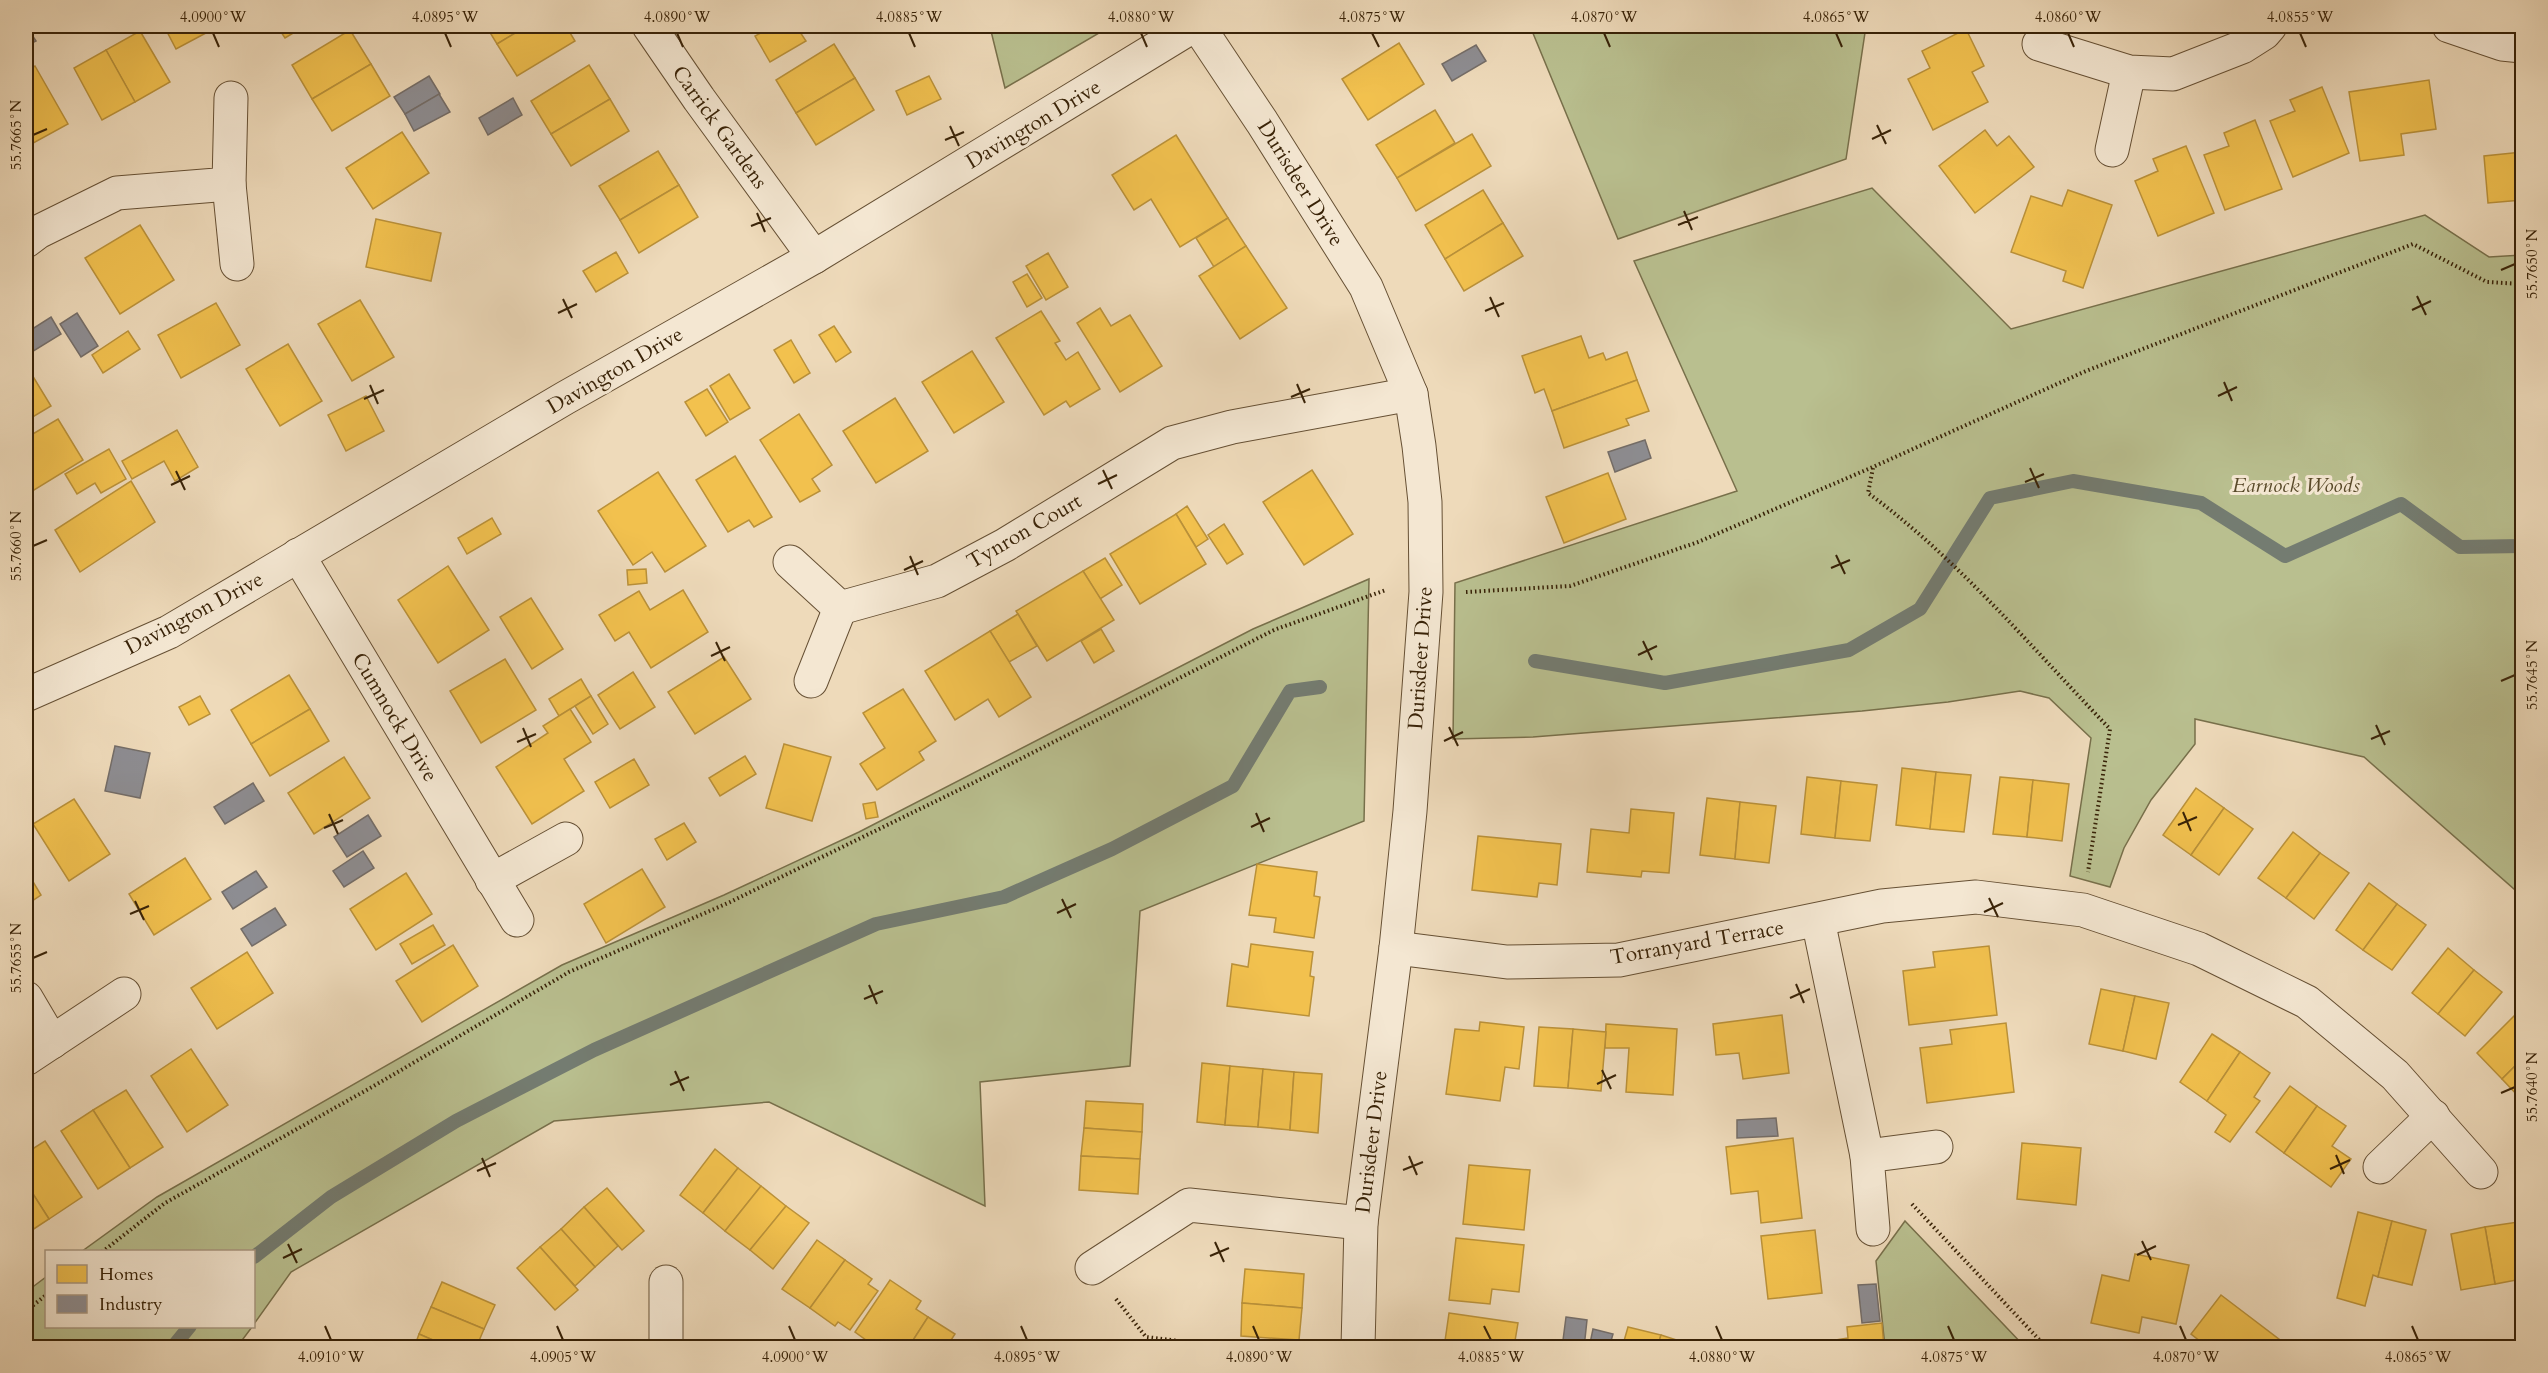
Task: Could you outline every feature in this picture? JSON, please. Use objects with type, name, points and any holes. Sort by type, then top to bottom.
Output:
[{"type":"street","name":"Carrick Gardens","points":[[649,26],[814,257]]},
{"type":"street","name":"Davington Drive","points":[[27,689],[169,632],[565,398],[814,257],[1193,26]]},
{"type":"street","name":"Durisdeer Drive","points":[[1198,26],[1262,122],[1366,287],[1411,393],[1425,502],[1425,592],[1410,811],[1396,948],[1361,1223],[1358,1347]]},
{"type":"street","points":[[2039,44],[2129,72],[2173,74],[2242,47],[2264,33],[2270,26]]},
{"type":"street","points":[[2449,26],[2502,44],[2523,46]]},
{"type":"street","points":[[2112,150],[2129,72]]},
{"type":"street","points":[[231,98],[229,184],[237,264]]},
{"type":"street","points":[[26,241],[38,232],[117,193],[229,184]]},
{"type":"street","name":"Tynron Court","points":[[840,608],[937,581],[1005,544],[1172,443],[1232,427],[1411,393]]},
{"type":"street","name":"Cumnock Drive","points":[[298,555],[517,920]]},
{"type":"street","points":[[790,562],[840,608],[811,681]]},
{"type":"street","points":[[492,880],[566,839]]},
{"type":"street","name":"Torranyard Terrace","points":[[1396,948],[1507,962],[1619,960],[1882,906],[1976,897],[2083,910],[2199,949],[2307,1002],[2395,1075],[2481,1172]]},
{"type":"street","points":[[1818,920],[1867,1156],[1873,1229]]},
{"type":"street","points":[[26,998],[39,1051],[124,994]]},
{"type":"street","points":[[2380,1167],[2433,1116]]},
{"type":"street","points":[[1867,1156],[1936,1147]]},
{"type":"street","points":[[1092,1268],[1189,1205],[1361,1223]]},
{"type":"street","points":[[666,1282],[666,1347]]},
{"type":"path","points":[[1487,592],[1570,586],[1698,542],[1873,467],[2086,371],[2414,244],[2487,282],[2523,284]]},
{"type":"path","points":[[1873,467],[1868,493],[1894,512],[1961,574],[2110,729],[2083,910]]},
{"type":"path","points":[[103,1250],[165,1203],[372,1087],[569,972],[728,903],[984,778],[1274,630],[1385,590]]},
{"type":"path","points":[[1867,1156],[2047,1347]]},
{"type":"path","points":[[1092,1268],[1146,1337],[1204,1344],[1204,1347]]},
{"type":"path","points":[[26,1311],[45,1296]]},
{"type":"green space","points":[[999,26],[1111,26],[1005,88],[991,31]]},
{"type":"green space","points":[[1530,26],[1866,26],[1846,159],[1618,239]]},
{"type":"green space","name":"Earnock Woods","points":[[1872,188],[2011,329],[2425,215],[2489,257],[2522,255],[2522,896],[2364,757],[2195,719],[2195,744],[2151,800],[2124,848],[2110,887],[2070,876],[2091,738],[2049,698],[2020,691],[1948,702],[1862,711],[1533,737],[1453,739],[1455,583],[1737,491],[1634,261]]},
{"type":"green space","points":[[1369,579],[1364,821],[1140,911],[1130,1066],[980,1082],[985,1206],[769,1102],[554,1121],[291,1272],[255,1323],[255,1250],[84,1250],[157,1197],[562,965],[724,895],[859,832],[1253,629]]},
{"type":"green space","points":[[1905,1221],[2025,1347],[1885,1347],[1876,1261]]},
{"type":"green space","points":[[45,1278],[45,1328],[251,1328],[237,1347],[26,1347],[26,1292]]},
{"type":"building: Homes","points":[[164,26],[219,26],[176,49]]},
{"type":"building: Homes","points":[[277,26],[305,26],[285,38]]},
{"type":"building: Homes","points":[[486,26],[527,26],[497,44]]},
{"type":"building: Homes","points":[[527,26],[566,26],[575,41],[517,76],[497,44]]},
{"type":"building: Homes","points":[[774,26],[796,26],[806,41],[770,62],[755,36]]},
{"type":"building: Homes","points":[[1966,29],[1984,66],[1972,72],[1988,102],[1933,130],[1908,79],[1930,68],[1922,51]]},
{"type":"building: Homes","points":[[350,30],[371,64],[312,99],[292,65]]},
{"type":"building: Homes","points":[[140,31],[170,82],[135,102],[106,50]]},
{"type":"building: Homes","points":[[1399,43],[1424,84],[1368,120],[1342,79]]},
{"type":"building: Homes","points":[[834,44],[855,78],[796,113],[776,80]]},
{"type":"building: Homes","points":[[106,50],[135,102],[102,120],[74,68]]},
{"type":"building: Homes","points":[[371,64],[390,96],[332,131],[312,99]]},
{"type":"building: Homes","points":[[589,65],[610,99],[551,134],[531,101]]},
{"type":"building: Homes","points":[[35,66],[68,124],[26,147],[26,71]]},
{"type":"building: Homes","points":[[929,76],[941,99],[907,115],[896,91]]},
{"type":"building: Homes","points":[[855,78],[874,110],[816,145],[796,113]]},
{"type":"building: Homes","points":[[2429,80],[2436,129],[2401,134],[2404,155],[2360,161],[2349,92]]},
{"type":"building: Homes","points":[[2322,87],[2349,153],[2293,177],[2270,121],[2295,111],[2290,100]]},
{"type":"building: Homes","points":[[610,99],[629,131],[571,166],[551,134]]},
{"type":"building: Homes","points":[[1435,110],[1455,143],[1397,178],[1376,145]]},
{"type":"building: Homes","points":[[2255,120],[2282,189],[2225,210],[2204,155],[2229,146],[2224,133]]},
{"type":"building: Homes","points":[[1985,130],[1997,146],[2009,136],[2034,167],[1975,213],[1939,166]]},
{"type":"building: Homes","points":[[402,132],[429,173],[373,209],[346,168]]},
{"type":"building: Homes","points":[[1472,134],[1491,166],[1416,211],[1397,178]]},
{"type":"building: Homes","points":[[1176,135],[1228,218],[1180,247],[1151,199],[1134,210],[1112,175]]},
{"type":"building: Homes","points":[[2186,146],[2214,213],[2158,236],[2135,181],[2158,171],[2153,159]]},
{"type":"building: Homes","points":[[658,151],[679,185],[620,220],[599,186]]},
{"type":"building: Homes","points":[[2522,152],[2522,200],[2488,203],[2484,156]]},
{"type":"building: Homes","points":[[679,185],[698,217],[639,253],[620,220]]},
{"type":"building: Homes","points":[[1483,190],[1503,223],[1445,259],[1425,225]]},
{"type":"building: Homes","points":[[2068,190],[2112,205],[2083,288],[2063,281],[2066,271],[2011,252],[2031,196],[2062,206]]},
{"type":"building: Homes","points":[[1228,218],[1246,246],[1214,267],[1196,238]]},
{"type":"building: Homes","points":[[376,219],[441,233],[431,281],[366,267]]},
{"type":"building: Homes","points":[[1503,223],[1523,256],[1464,291],[1445,259]]},
{"type":"building: Homes","points":[[140,225],[174,280],[120,314],[85,258]]},
{"type":"building: Homes","points":[[1246,246],[1287,308],[1240,339],[1199,276]]},
{"type":"building: Homes","points":[[616,252],[628,273],[596,292],[583,271]]},
{"type":"building: Homes","points":[[1048,253],[1068,287],[1046,300],[1026,266]]},
{"type":"building: Homes","points":[[1027,274],[1042,298],[1027,307],[1013,282]]},
{"type":"building: Homes","points":[[360,300],[394,357],[352,381],[318,324]]},
{"type":"building: Homes","points":[[216,303],[240,345],[181,378],[158,335]]},
{"type":"building: Homes","points":[[1100,308],[1111,326],[1130,315],[1162,366],[1120,392],[1077,323]]},
{"type":"building: Homes","points":[[1041,311],[1060,341],[1055,343],[1066,360],[1078,352],[1100,389],[1070,407],[1066,401],[1044,415],[996,338]]},
{"type":"building: Homes","points":[[834,326],[851,352],[836,362],[819,335]]},
{"type":"building: Homes","points":[[128,331],[140,349],[103,373],[92,355]]},
{"type":"building: Homes","points":[[1581,336],[1589,358],[1603,353],[1606,360],[1627,352],[1637,380],[1552,411],[1544,389],[1535,393],[1522,356]]},
{"type":"building: Homes","points":[[791,340],[810,373],[794,383],[774,350]]},
{"type":"building: Homes","points":[[288,344],[322,401],[280,426],[246,369]]},
{"type":"building: Homes","points":[[972,351],[1004,402],[954,433],[922,382]]},
{"type":"building: Homes","points":[[26,365],[51,406],[26,421]]},
{"type":"building: Homes","points":[[729,374],[750,408],[730,420],[710,386]]},
{"type":"building: Homes","points":[[1637,380],[1649,411],[1626,419],[1629,425],[1564,448],[1552,411]]},
{"type":"building: Homes","points":[[707,389],[728,422],[706,436],[685,402]]},
{"type":"building: Homes","points":[[366,396],[384,431],[346,451],[328,415]]},
{"type":"building: Homes","points":[[895,398],[928,451],[876,483],[843,431]]},
{"type":"building: Homes","points":[[799,414],[832,465],[812,479],[820,491],[800,502],[760,440]]},
{"type":"building: Homes","points":[[58,419],[83,460],[26,495],[26,438]]},
{"type":"building: Homes","points":[[177,430],[198,467],[175,481],[164,461],[132,479],[122,461]]},
{"type":"building: Homes","points":[[109,449],[126,479],[101,493],[95,483],[77,494],[65,474]]},
{"type":"building: Homes","points":[[735,456],[772,517],[754,527],[749,520],[728,532],[696,480]]},
{"type":"building: Homes","points":[[1312,470],[1353,534],[1304,565],[1263,502]]},
{"type":"building: Homes","points":[[658,472],[706,546],[665,572],[652,552],[633,565],[598,511]]},
{"type":"building: Homes","points":[[1608,473],[1626,519],[1564,543],[1546,497]]},
{"type":"building: Homes","points":[[131,481],[155,522],[80,572],[55,530]]},
{"type":"building: Homes","points":[[1187,506],[1208,539],[1196,547],[1176,514]]},
{"type":"building: Homes","points":[[1176,514],[1206,564],[1140,604],[1110,554]]},
{"type":"building: Homes","points":[[492,518],[501,534],[467,554],[458,538]]},
{"type":"building: Homes","points":[[1224,524],[1243,554],[1227,564],[1208,535]]},
{"type":"building: Homes","points":[[1105,558],[1122,585],[1100,599],[1083,571]]},
{"type":"building: Homes","points":[[448,566],[489,630],[438,663],[398,600]]},
{"type":"building: Homes","points":[[646,569],[647,583],[628,585],[627,570]]},
{"type":"building: Homes","points":[[1083,571],[1114,620],[1047,661],[1016,611]]},
{"type":"building: Homes","points":[[683,590],[708,632],[651,668],[629,632],[615,641],[599,615],[639,591],[650,610]]},
{"type":"building: Homes","points":[[531,598],[563,649],[532,669],[500,617]]},
{"type":"building: Homes","points":[[1018,614],[1037,646],[1009,662],[990,631]]},
{"type":"building: Homes","points":[[1101,629],[1114,651],[1094,663],[1081,641]]},
{"type":"building: Homes","points":[[990,631],[1031,697],[999,717],[988,699],[955,720],[925,671]]},
{"type":"building: Homes","points":[[724,657],[751,699],[695,734],[668,692]]},
{"type":"building: Homes","points":[[505,659],[536,710],[481,743],[450,691]]},
{"type":"building: Homes","points":[[633,672],[655,707],[620,729],[598,695]]},
{"type":"building: Homes","points":[[289,675],[310,709],[251,744],[231,710]]},
{"type":"building: Homes","points":[[581,679],[591,696],[559,716],[549,699]]},
{"type":"building: Homes","points":[[903,689],[936,741],[919,752],[924,760],[877,790],[860,764],[885,748],[863,713]]},
{"type":"building: Homes","points":[[200,696],[210,714],[189,725],[179,707]]},
{"type":"building: Homes","points":[[591,696],[608,724],[593,734],[575,706]]},
{"type":"building: Homes","points":[[310,709],[329,741],[270,776],[251,744]]},
{"type":"building: Homes","points":[[570,709],[591,742],[564,759],[584,791],[532,824],[496,767],[548,733],[543,726]]},
{"type":"building: Homes","points":[[784,744],[831,757],[812,821],[766,808]]},
{"type":"building: Homes","points":[[745,756],[756,774],[720,796],[709,778]]},
{"type":"building: Homes","points":[[344,757],[370,798],[314,834],[288,793]]},
{"type":"building: Homes","points":[[634,759],[649,785],[610,808],[595,782]]},
{"type":"building: Homes","points":[[1902,768],[1936,772],[1930,829],[1896,825]]},
{"type":"building: Homes","points":[[1936,772],[1971,775],[1964,832],[1930,829]]},
{"type":"building: Homes","points":[[1807,777],[1841,781],[1835,838],[1801,834]]},
{"type":"building: Homes","points":[[2000,777],[2033,780],[2027,837],[1993,834]]},
{"type":"building: Homes","points":[[2033,780],[2069,784],[2062,841],[2027,837]]},
{"type":"building: Homes","points":[[1841,781],[1877,785],[1870,841],[1835,838]]},
{"type":"building: Homes","points":[[2196,788],[2224,808],[2191,855],[2163,835]]},
{"type":"building: Homes","points":[[1707,798],[1740,802],[1735,859],[1700,855]]},
{"type":"building: Homes","points":[[74,799],[110,854],[69,881],[33,824]]},
{"type":"building: Homes","points":[[875,802],[878,817],[866,819],[863,804]]},
{"type":"building: Homes","points":[[1740,802],[1776,806],[1769,863],[1735,859]]},
{"type":"building: Homes","points":[[2224,808],[2253,829],[2219,875],[2191,855]]},
{"type":"building: Homes","points":[[1631,809],[1674,813],[1669,873],[1642,871],[1641,877],[1587,872],[1591,829],[1629,833]]},
{"type":"building: Homes","points":[[684,823],[696,842],[667,860],[655,839]]},
{"type":"building: Homes","points":[[2293,832],[2320,853],[2286,898],[2258,878]]},
{"type":"building: Homes","points":[[1478,836],[1561,844],[1557,885],[1539,883],[1537,897],[1472,890]]},
{"type":"building: Homes","points":[[2320,853],[2349,873],[2314,919],[2286,898]]},
{"type":"building: Homes","points":[[185,858],[211,899],[154,935],[129,894]]},
{"type":"building: Homes","points":[[1257,864],[1317,872],[1314,896],[1320,897],[1314,938],[1274,932],[1276,918],[1249,915]]},
{"type":"building: Homes","points":[[642,869],[665,907],[606,943],[584,904]]},
{"type":"building: Homes","points":[[26,870],[41,895],[26,905]]},
{"type":"building: Homes","points":[[406,873],[432,914],[376,950],[350,909]]},
{"type":"building: Homes","points":[[2369,883],[2397,904],[2363,950],[2336,930]]},
{"type":"building: Homes","points":[[2397,904],[2426,925],[2392,970],[2363,950]]},
{"type":"building: Homes","points":[[433,925],[445,945],[412,964],[400,944]]},
{"type":"building: Homes","points":[[1251,944],[1313,952],[1310,976],[1314,977],[1309,1016],[1227,1006],[1232,964],[1248,967]]},
{"type":"building: Homes","points":[[453,945],[478,986],[422,1022],[396,981]]},
{"type":"building: Homes","points":[[1989,946],[1997,1015],[1909,1025],[1903,971],[1935,967],[1933,952]]},
{"type":"building: Homes","points":[[2448,948],[2474,970],[2438,1014],[2412,993]]},
{"type":"building: Homes","points":[[247,952],[273,993],[217,1029],[191,988]]},
{"type":"building: Homes","points":[[2474,970],[2502,992],[2465,1036],[2438,1014]]},
{"type":"building: Homes","points":[[2101,989],[2135,996],[2123,1051],[2089,1044]]},
{"type":"building: Homes","points":[[2135,996],[2169,1003],[2156,1059],[2123,1051]]},
{"type":"building: Homes","points":[[2522,1008],[2522,1059],[2502,1079],[2477,1053]]},
{"type":"building: Homes","points":[[1782,1015],[1789,1073],[1743,1079],[1739,1053],[1716,1055],[1713,1024]]},
{"type":"building: Homes","points":[[1480,1022],[1524,1027],[1519,1069],[1505,1067],[1500,1101],[1446,1094],[1455,1029],[1479,1031]]},
{"type":"building: Homes","points":[[2006,1023],[2014,1092],[1927,1103],[1920,1048],[1952,1044],[1950,1030]]},
{"type":"building: Homes","points":[[1606,1024],[1677,1029],[1673,1095],[1626,1092],[1629,1048],[1605,1048]]},
{"type":"building: Homes","points":[[1539,1027],[1573,1029],[1568,1088],[1534,1086]]},
{"type":"building: Homes","points":[[1573,1029],[1606,1032],[1601,1091],[1568,1088]]},
{"type":"building: Homes","points":[[2212,1034],[2240,1052],[2207,1101],[2180,1082]]},
{"type":"building: Homes","points":[[191,1049],[228,1105],[187,1132],[151,1076]]},
{"type":"building: Homes","points":[[2240,1052],[2270,1073],[2254,1097],[2260,1101],[2230,1142],[2215,1132],[2226,1115],[2207,1101]]},
{"type":"building: Homes","points":[[2522,1059],[2522,1100],[2502,1079]]},
{"type":"building: Homes","points":[[1202,1063],[1230,1066],[1225,1125],[1197,1122]]},
{"type":"building: Homes","points":[[1230,1066],[1263,1069],[1258,1127],[1225,1125]]},
{"type":"building: Homes","points":[[1263,1069],[1294,1072],[1290,1130],[1258,1127]]},
{"type":"building: Homes","points":[[1294,1072],[1322,1074],[1318,1133],[1290,1130]]},
{"type":"building: Homes","points":[[2290,1086],[2317,1106],[2284,1153],[2256,1132]]},
{"type":"building: Homes","points":[[126,1090],[163,1147],[130,1168],[93,1110]]},
{"type":"building: Homes","points":[[1086,1101],[1143,1104],[1142,1132],[1084,1128]]},
{"type":"building: Homes","points":[[2317,1106],[2346,1126],[2332,1146],[2351,1159],[2331,1187],[2284,1153]]},
{"type":"building: Homes","points":[[93,1110],[130,1168],[98,1189],[61,1131]]},
{"type":"building: Homes","points":[[1084,1128],[1142,1132],[1140,1159],[1081,1156]]},
{"type":"building: Homes","points":[[1793,1138],[1802,1218],[1761,1223],[1758,1191],[1731,1194],[1726,1147]]},
{"type":"building: Homes","points":[[45,1141],[82,1197],[49,1219],[26,1183],[26,1153]]},
{"type":"building: Homes","points":[[2022,1143],[2081,1148],[2076,1205],[2017,1199]]},
{"type":"building: Homes","points":[[715,1149],[738,1168],[703,1213],[680,1195]]},
{"type":"building: Homes","points":[[1081,1156],[1140,1159],[1138,1194],[1079,1190]]},
{"type":"building: Homes","points":[[1469,1165],[1530,1170],[1524,1230],[1463,1224]]},
{"type":"building: Homes","points":[[738,1168],[761,1186],[725,1231],[703,1213]]},
{"type":"building: Homes","points":[[26,1183],[49,1219],[26,1234]]},
{"type":"building: Homes","points":[[761,1186],[786,1206],[750,1250],[725,1231]]},
{"type":"building: Homes","points":[[607,1188],[644,1231],[622,1250],[584,1207]]},
{"type":"building: Homes","points":[[786,1206],[809,1223],[773,1269],[750,1250]]},
{"type":"building: Homes","points":[[584,1207],[618,1246],[595,1267],[561,1229]]},
{"type":"building: Homes","points":[[2358,1212],[2392,1221],[2378,1277],[2373,1275],[2365,1306],[2337,1298]]},
{"type":"building: Homes","points":[[2392,1221],[2426,1230],[2412,1285],[2378,1277]]},
{"type":"building: Homes","points":[[2518,1222],[2522,1243],[2522,1279],[2495,1284],[2485,1227]]},
{"type":"building: Homes","points":[[2485,1227],[2495,1284],[2461,1290],[2451,1234]]},
{"type":"building: Homes","points":[[561,1229],[595,1267],[575,1286],[540,1247]]},
{"type":"building: Homes","points":[[1815,1230],[1822,1293],[1768,1299],[1761,1236]]},
{"type":"building: Homes","points":[[1456,1238],[1524,1245],[1519,1292],[1492,1289],[1490,1304],[1449,1300]]},
{"type":"building: Homes","points":[[817,1240],[845,1260],[810,1308],[782,1289]]},
{"type":"building: Homes","points":[[540,1247],[578,1290],[555,1310],[517,1268]]},
{"type":"building: Homes","points":[[2135,1254],[2189,1265],[2176,1324],[2142,1317],[2139,1333],[2091,1323],[2102,1275],[2129,1281]]},
{"type":"building: Homes","points":[[845,1260],[872,1279],[868,1284],[878,1291],[850,1330],[838,1322],[835,1326],[810,1308]]},
{"type":"building: Homes","points":[[1245,1269],[1304,1274],[1302,1308],[1242,1303]]},
{"type":"building: Homes","points":[[890,1280],[921,1301],[916,1309],[928,1317],[908,1348],[867,1348],[870,1343],[855,1332]]},
{"type":"building: Homes","points":[[442,1282],[495,1305],[484,1329],[431,1307]]},
{"type":"building: Homes","points":[[2221,1295],[2284,1343],[2280,1348],[2209,1348],[2191,1334]]},
{"type":"building: Homes","points":[[1242,1303],[1302,1308],[1299,1340],[1241,1336]]},
{"type":"building: Homes","points":[[431,1307],[484,1329],[476,1348],[451,1348],[419,1334]]},
{"type":"building: Homes","points":[[1449,1313],[1518,1323],[1515,1341],[1531,1344],[1530,1348],[1444,1348]]},
{"type":"building: Homes","points":[[928,1317],[955,1334],[946,1348],[908,1348]]},
{"type":"building: Homes","points":[[1882,1323],[1884,1348],[1786,1348],[1848,1338],[1847,1327]]},
{"type":"building: Homes","points":[[1628,1327],[1661,1335],[1657,1348],[1622,1348]]},
{"type":"building: Homes","points":[[419,1334],[451,1348],[414,1348]]},
{"type":"building: Homes","points":[[1661,1335],[1692,1345],[1691,1348],[1657,1348]]},
{"type":"building: Industry","points":[[26,26],[36,41],[26,46]]},
{"type":"building: Industry","points":[[429,26],[442,26],[432,31]]},
{"type":"building: Industry","points":[[1476,45],[1486,61],[1452,81],[1442,64]]},
{"type":"building: Industry","points":[[429,76],[440,94],[405,114],[394,97]]},
{"type":"building: Industry","points":[[439,94],[450,112],[414,131],[405,114]]},
{"type":"building: Industry","points":[[513,98],[522,115],[488,135],[479,118]]},
{"type":"building: Industry","points":[[77,313],[98,346],[81,357],[60,324]]},
{"type":"building: Industry","points":[[51,317],[61,334],[27,355],[26,333]]},
{"type":"building: Industry","points":[[1645,440],[1651,458],[1615,472],[1608,452]]},
{"type":"building: Industry","points":[[115,746],[150,753],[140,798],[105,791]]},
{"type":"building: Industry","points":[[253,783],[264,801],[225,824],[214,807]]},
{"type":"building: Industry","points":[[368,815],[381,836],[347,857],[334,837]]},
{"type":"building: Industry","points":[[363,851],[374,868],[344,887],[333,871]]},
{"type":"building: Industry","points":[[256,871],[267,887],[233,909],[222,892]]},
{"type":"building: Industry","points":[[275,908],[286,925],[252,946],[241,929]]},
{"type":"building: Industry","points":[[1776,1118],[1778,1136],[1737,1138],[1737,1120]]},
{"type":"building: Industry","points":[[1876,1284],[1880,1321],[1862,1323],[1858,1285]]},
{"type":"building: Industry","points":[[1566,1317],[1587,1320],[1584,1348],[1562,1348]]},
{"type":"building: Industry","points":[[1593,1329],[1613,1334],[1609,1348],[1589,1348]]},
{"type":"waterway","points":[[1535,661],[1665,683],[1849,650],[1920,609],[1990,498],[2073,481],[2201,503],[2285,556],[2401,504],[2460,547],[2522,546]]},
{"type":"waterway","points":[[255,1256],[331,1197],[456,1121],[594,1050],[876,924],[1004,897],[1112,849],[1233,786],[1290,691],[1320,687]]},
{"type":"waterway","points":[[172,1348],[188,1328]]}]
